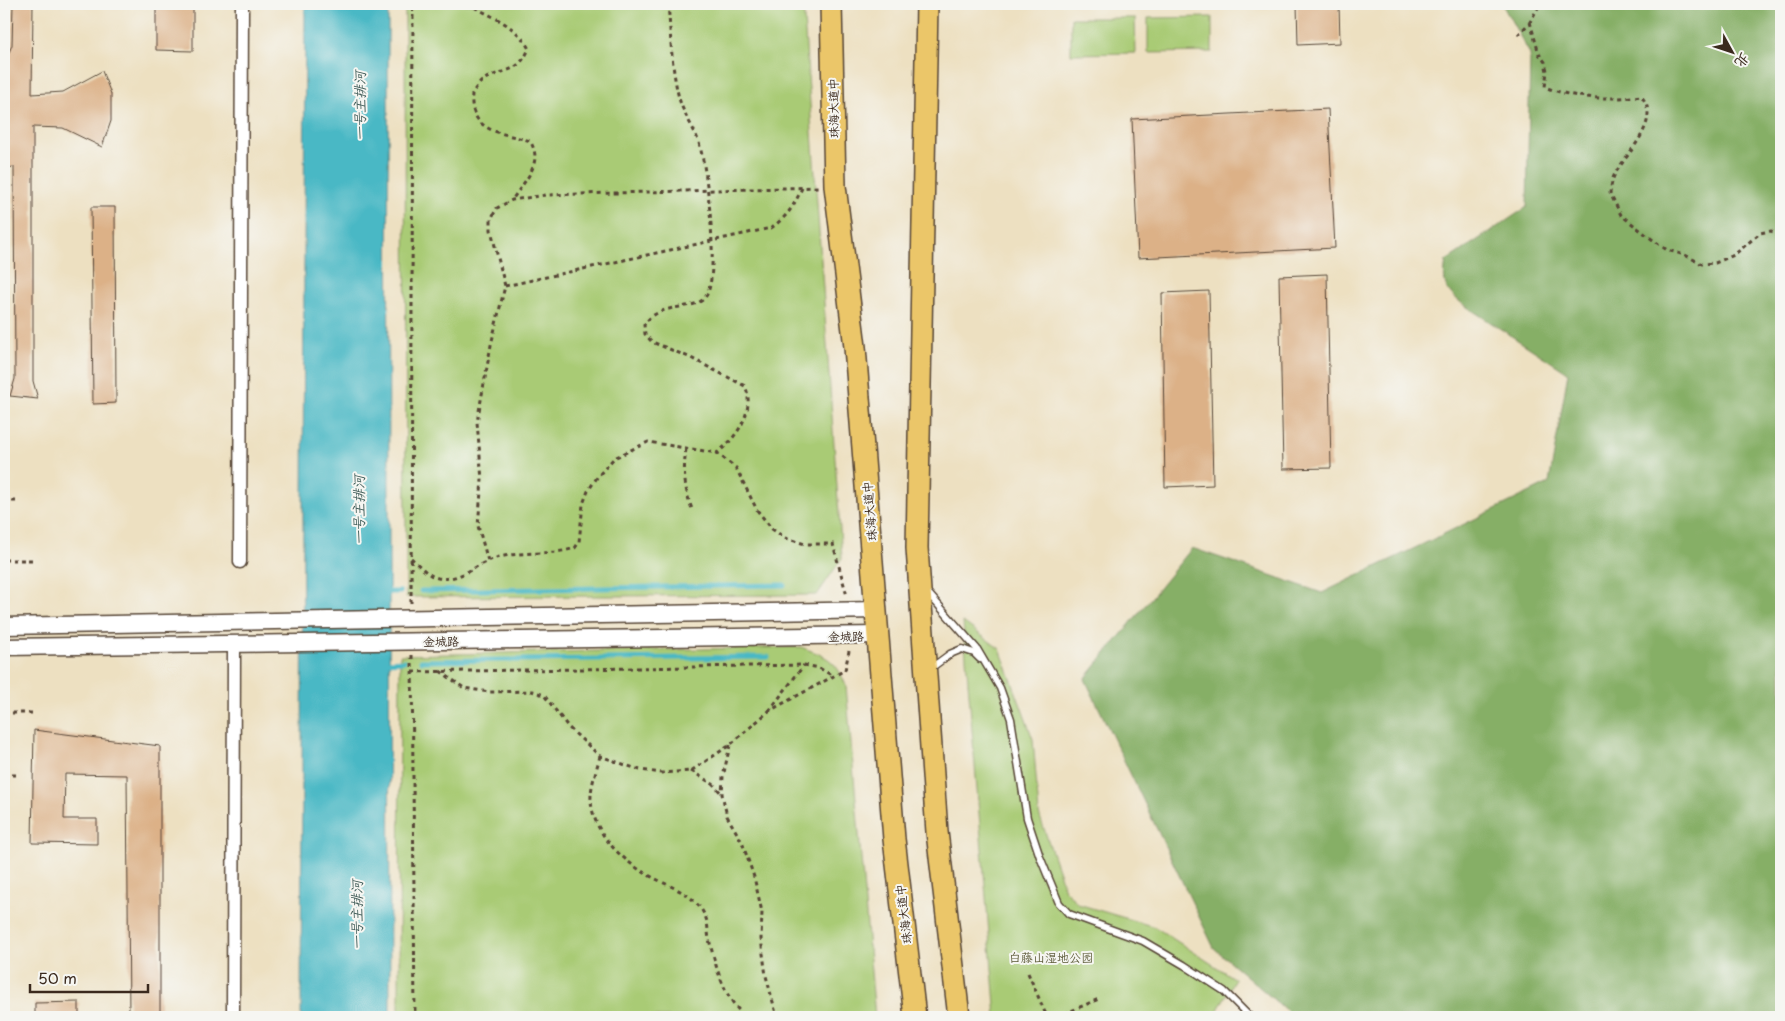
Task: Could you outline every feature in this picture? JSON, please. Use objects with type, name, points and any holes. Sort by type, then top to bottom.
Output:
[{"type":"highway","name":"珠海大道中","points":[[831,4],[835,186],[855,346],[894,839],[915,1017]]},
{"type":"highway","points":[[927,4],[917,548],[924,672],[937,832],[959,1017]]},
{"type":"street","points":[[240,562],[242,4]]},
{"type":"street","name":"金城路","points":[[4,626],[877,610]]},
{"type":"street","points":[[255,622],[255,644]]},
{"type":"street","name":"金城路","points":[[4,647],[877,635]]},
{"type":"street","points":[[234,644],[234,1017]]},
{"type":"lane","points":[[919,582],[977,649],[1000,688],[1011,719],[1027,818],[1040,857],[1059,903],[1069,914],[1143,941],[1184,965],[1224,991],[1250,1017]]},
{"type":"lane","points":[[924,672],[950,654],[962,649],[974,653],[985,663]]},
{"type":"path","points":[[411,618],[413,4]]},
{"type":"path","points":[[468,4],[511,27],[524,38],[529,49],[524,61],[518,66],[511,71],[488,77],[472,94],[471,104],[475,116],[485,127],[506,136],[530,141],[536,151],[536,162],[512,200]]},
{"type":"path","points":[[668,4],[674,73],[679,100],[699,141],[704,160],[713,249],[711,284],[706,297],[699,302],[657,311],[649,317],[644,325],[645,334],[652,342],[689,357],[745,386],[749,395],[749,408],[736,435],[728,445],[717,453]]},
{"type":"path","points":[[1518,35],[1530,22],[1540,4]]},
{"type":"path","points":[[1530,22],[1539,54],[1545,62],[1547,71],[1545,87],[1560,93],[1580,95],[1622,98],[1641,96],[1647,103],[1649,113],[1644,128],[1632,151],[1614,175],[1610,193],[1621,215],[1667,250],[1685,255],[1702,264],[1715,263],[1734,255],[1760,233],[1772,231],[1781,235]]},
{"type":"path","points":[[488,561],[478,526],[482,480],[477,422],[489,354],[505,286],[491,220],[498,208],[512,200],[546,195],[835,186]]},
{"type":"path","points":[[505,286],[771,228],[784,219],[795,206],[802,188]]},
{"type":"path","points":[[411,558],[427,573],[438,578],[460,576],[488,561],[520,554],[550,554],[575,548],[579,542],[583,504],[588,491],[614,458],[648,442],[686,450],[717,453],[736,468],[757,510],[772,529],[785,538],[804,544],[833,544],[850,611]]},
{"type":"path","points":[[686,450],[683,472],[684,489],[692,509]]},
{"type":"path","points":[[4,501],[20,501]]},
{"type":"path","points":[[4,560],[32,560],[20,560]]},
{"type":"path","points":[[412,642],[415,1017]]},
{"type":"path","points":[[412,672],[804,665],[819,668],[832,676]]},
{"type":"path","points":[[440,671],[464,688],[488,692],[532,691],[544,695],[569,728],[600,756],[640,770],[662,773],[691,771],[730,745],[769,711],[804,665]]},
{"type":"path","points":[[769,711],[812,690],[832,676],[845,670]]},
{"type":"path","points":[[451,671],[454,682]]},
{"type":"path","points":[[4,713],[32,713],[19,713]]},
{"type":"path","points":[[730,745],[723,778],[722,794],[727,816],[742,842],[754,877],[762,912],[761,939],[766,976],[777,1017]]},
{"type":"path","points":[[600,756],[591,794],[596,816],[606,837],[615,852],[632,867],[679,889],[695,902],[706,917],[709,941],[726,990],[746,1017]]},
{"type":"path","points":[[691,771],[713,784],[722,794]]},
{"type":"path","points":[[4,775],[20,775]]},
{"type":"path","points":[[1028,973],[1046,1017]]},
{"type":"path","points":[[1057,1017],[1101,998]]},
{"type":"green space","points":[[405,4],[803,4],[842,558],[817,595],[406,597]]},
{"type":"green space","points":[[1502,4],[1781,4],[1781,1017],[1294,1017],[1214,948],[1085,679],[1192,548],[1322,593],[1549,483],[1568,373],[1464,305],[1449,291],[1444,276],[1446,261],[1527,207],[1530,54]]},
{"type":"green space","points":[[1212,17],[1212,52],[1148,53],[1148,18]]},
{"type":"green space","points":[[1071,18],[1135,18],[1136,53],[1071,54]]},
{"type":"green space","name":"白藤山湿地公园","points":[[963,622],[1000,649],[1033,739],[1039,814],[1065,890],[1078,904],[1155,927],[1235,979],[1214,1017],[996,1017]]},
{"type":"green space","points":[[801,647],[830,660],[838,670],[846,686],[875,1017],[399,1017],[400,655]]},
{"type":"water","name":"一号主排河","points":[[305,4],[388,4],[390,1017],[301,1017]]},
{"type":"building","points":[[13,4],[33,4],[32,94],[63,92],[102,71],[111,94],[111,121],[102,147],[63,128],[33,127],[33,381],[38,399],[10,396],[15,379],[14,167],[5,168],[9,151],[4,139],[4,95],[7,80],[4,65],[12,45]]},
{"type":"building","points":[[156,4],[193,4],[193,51],[156,50]]},
{"type":"building","points":[[1297,4],[1339,4],[1340,43],[1298,45]]},
{"type":"building","points":[[1328,109],[1335,248],[1138,258],[1132,119]]},
{"type":"building","points":[[91,207],[115,207],[116,403],[93,404]]},
{"type":"building","points":[[1327,274],[1331,468],[1283,469],[1279,276]]},
{"type":"building","points":[[1209,291],[1213,485],[1165,487],[1162,293]]},
{"type":"building","points":[[34,730],[160,746],[160,1017],[129,1017],[127,775],[65,774],[64,819],[97,819],[97,844],[32,843]]},
{"type":"building","points":[[79,1002],[79,1017],[35,1017],[35,1003]]},
{"type":"waterway","points":[[421,591],[784,585]]},
{"type":"waterway","points":[[383,592],[400,592]]},
{"type":"waterway","points":[[421,661],[768,657]]},
{"type":"waterway","points":[[385,662],[404,661]]}]
